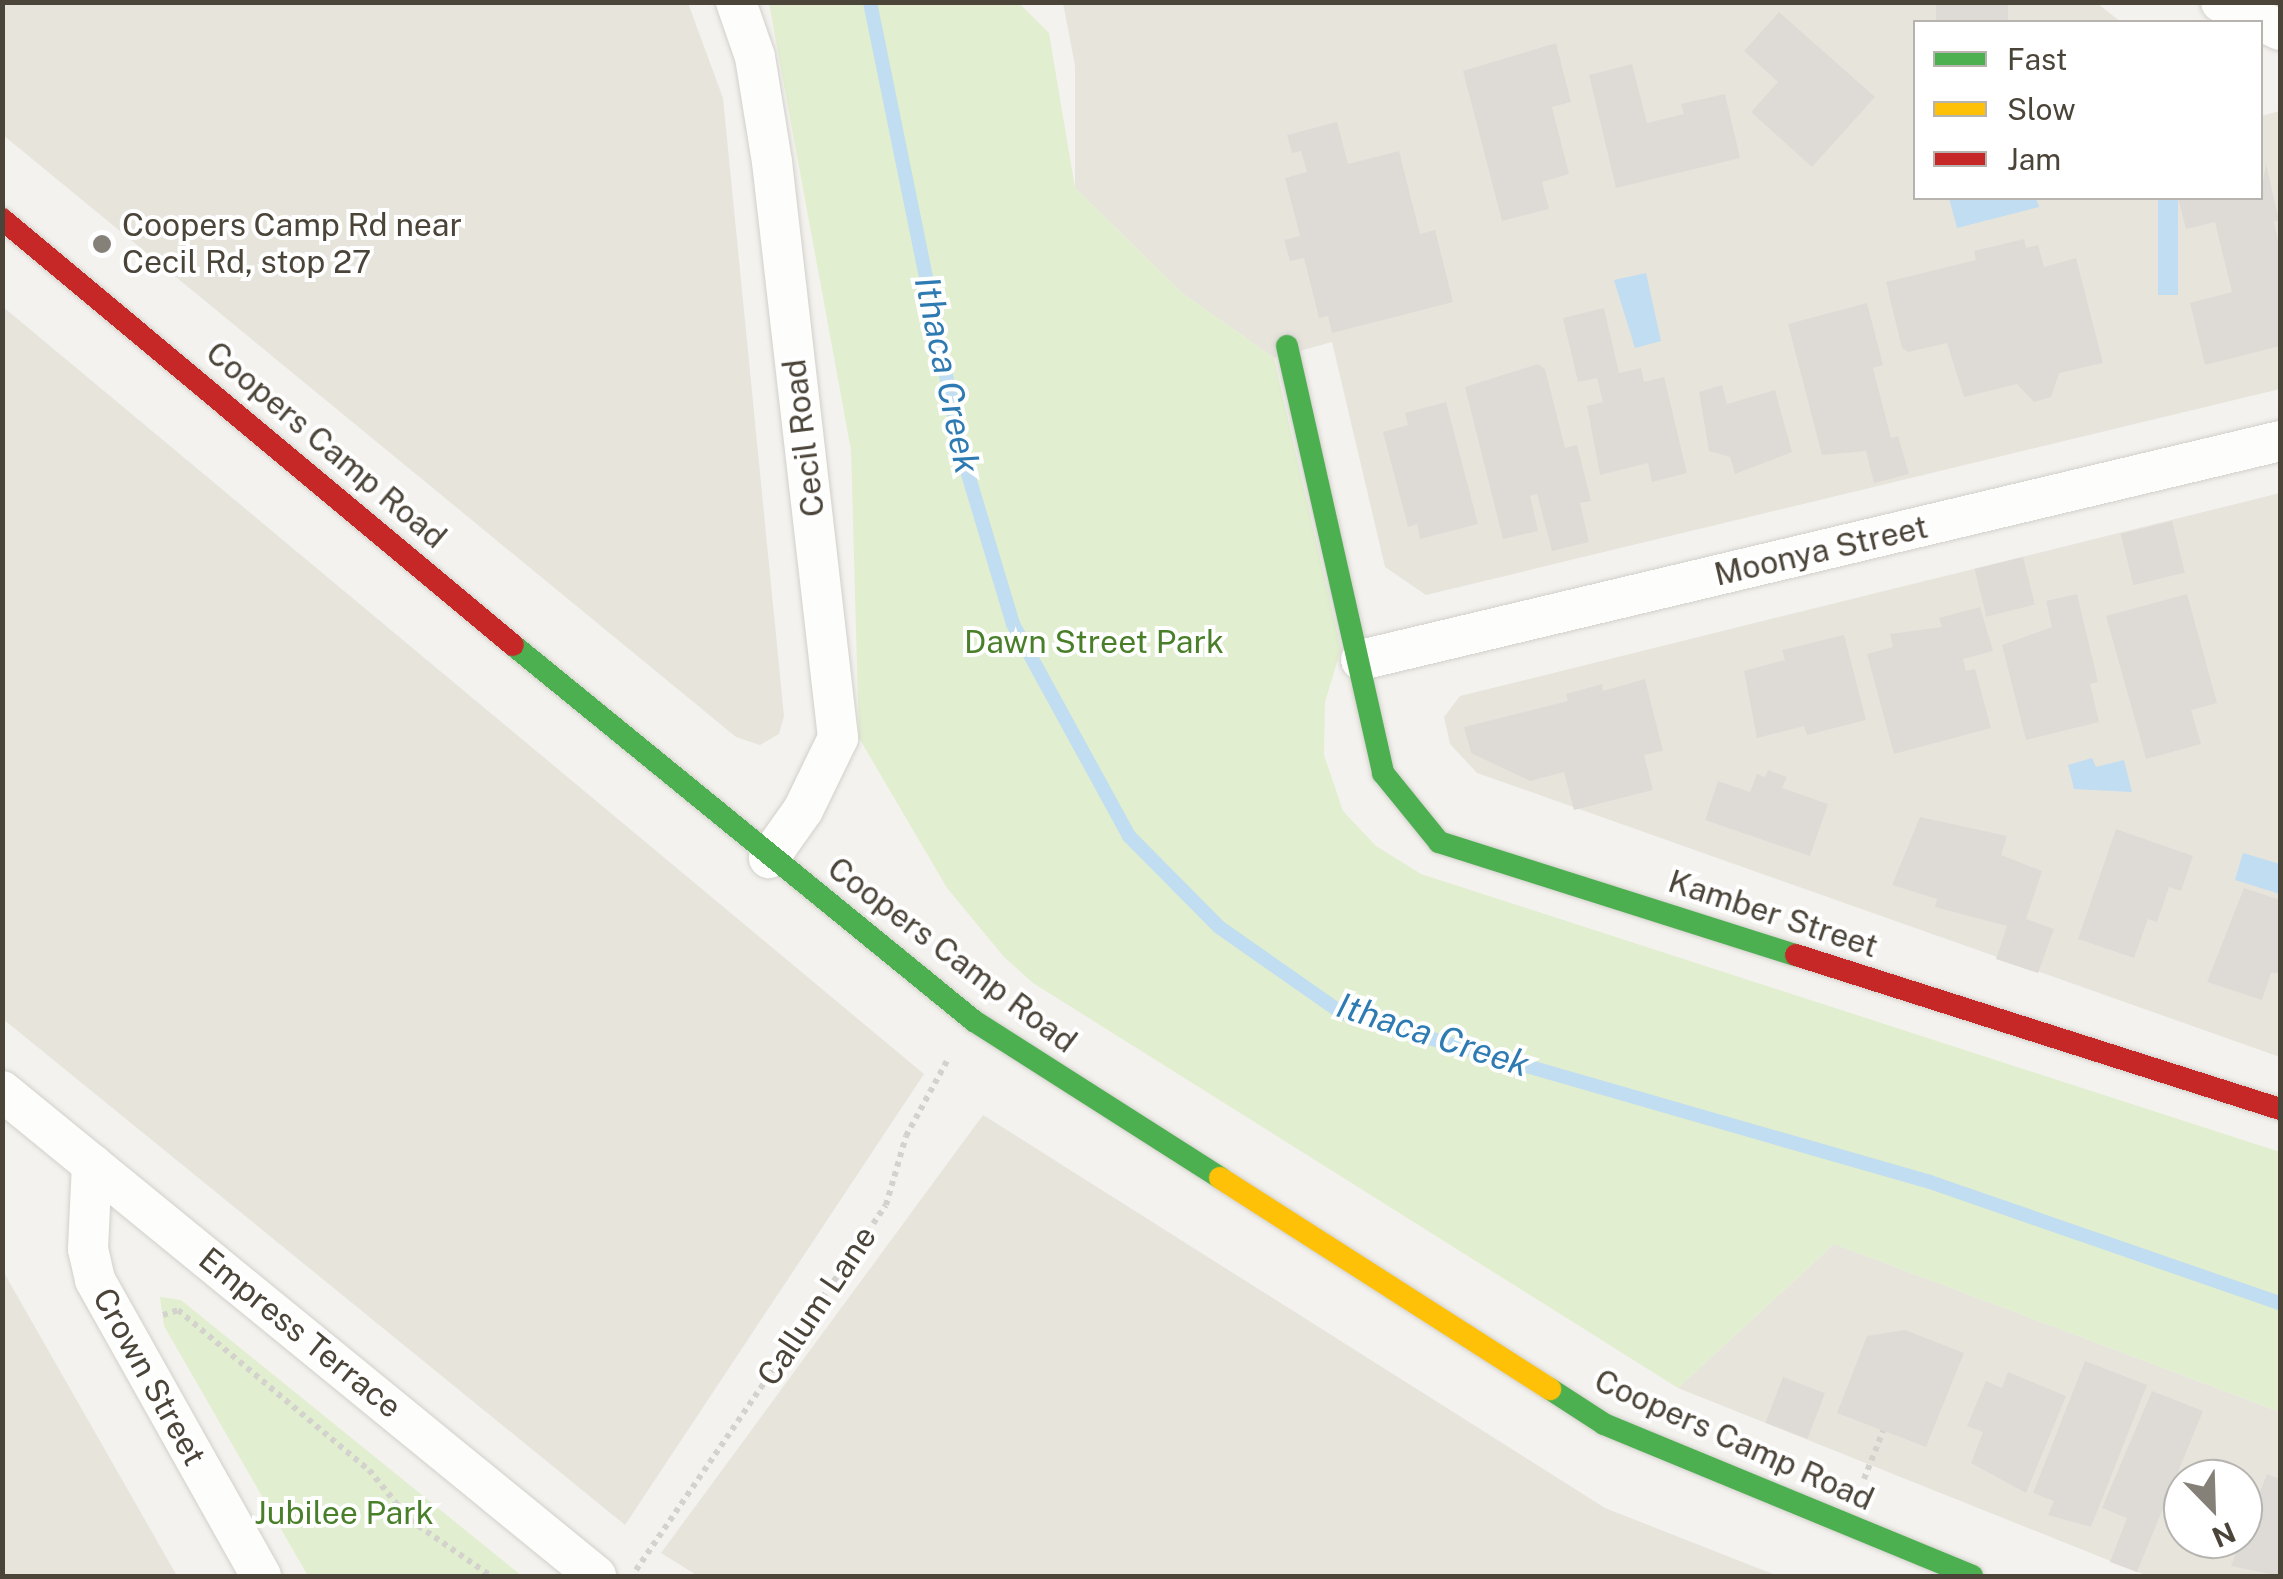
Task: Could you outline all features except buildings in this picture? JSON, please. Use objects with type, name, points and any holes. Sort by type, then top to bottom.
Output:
[{"type":"main road","name":"Coopers Camp Road","points":[[2,219],[769,858],[974,1021],[1604,1424],[1972,1576]]},
{"type":"main road","name":"Kamber Street","points":[[1286,346],[1361,660],[1383,773],[1439,842],[2280,1110]]},
{"type":"street","name":"Cecil Road","points":[[736,2],[755,57],[772,162],[838,738],[802,810],[769,858]]},
{"type":"street","points":[[2221,2],[2259,20]]},
{"type":"street","name":"Moonya Street","points":[[1361,660],[2280,441]]},
{"type":"street","name":"Empress Terrace","points":[[2,1091],[596,1576]]},
{"type":"street","name":"Crown Street","points":[[92,1164],[88,1258],[122,1337],[260,1576]]},
{"type":"path","name":"Callum Lane","points":[[631,1576],[886,1205],[906,1136],[974,1021]]},
{"type":"path","points":[[122,1337],[178,1310],[368,1470],[410,1520],[491,1576]]},
{"type":"path","points":[[1864,1478],[1882,1431]]},
{"type":"shaded area","points":[[3,2],[688,3],[723,98],[784,716],[779,734],[760,745],[736,737],[3,135]]},
{"type":"shaded area","points":[[1063,3],[2097,3],[2118,20],[1913,20],[1913,200],[2263,200],[2263,115],[2280,111],[2280,389],[1426,595],[1385,567],[1332,342],[1274,358],[1182,293],[1075,188],[1075,66]]},
{"type":"shaded area","points":[[2,306],[924,1074],[625,1525],[3,1019]]},
{"type":"shaded area","points":[[2280,493],[2280,1057],[1477,773],[1450,744],[1444,717],[1460,696]]},
{"type":"shaded area","points":[[983,1115],[1605,1508],[1778,1576],[698,1576],[661,1553]]},
{"type":"shaded area","points":[[1834,1244],[2280,1412],[2280,1576],[2148,1576],[1678,1388]]},
{"type":"shaded area","points":[[3,1271],[177,1576],[3,1576]]},
{"type":"green space","name":"Dawn Street Park","points":[[769,3],[1019,3],[1049,33],[1075,188],[1182,293],[1274,358],[1341,649],[1325,702],[1324,755],[1343,811],[1376,846],[1421,874],[2280,1152],[2280,1412],[1834,1244],[1678,1388],[1033,983],[1004,957],[947,888],[859,738],[851,450]]},
{"type":"green space","name":"Jubilee Park","points":[[160,1297],[181,1300],[522,1576],[308,1576],[164,1326]]},
{"type":"water","points":[[1950,200],[2037,200],[2039,207],[1957,228]]},
{"type":"water","points":[[2158,200],[2178,200],[2178,295],[2158,295]]},
{"type":"water","points":[[1646,273],[1661,341],[1635,348],[1614,280]]},
{"type":"water","points":[[2092,758],[2096,767],[2124,760],[2132,792],[2074,789],[2068,765]]},
{"type":"water","points":[[2243,853],[2280,864],[2280,894],[2235,880]]},
{"type":"waterway","name":"Ithaca Creek","points":[[870,2],[962,454],[1013,624],[1129,836],[1219,927],[1342,1013],[1930,1182],[2280,1303]]},
{"type":"traffic: fast","points":[[1287,346],[1383,773],[1439,842],[1796,955]]},
{"type":"traffic: fast","points":[[513,645],[974,1021],[1220,1178]]},
{"type":"traffic: fast","points":[[1550,1389],[1604,1424],[1972,1576]]},
{"type":"traffic: slow","points":[[1220,1178],[1550,1389]]},
{"type":"traffic: jam","points":[[2,219],[513,645]]},
{"type":"traffic: jam","points":[[1796,955],[2280,1109]]},
{"type":"place","name":"Coopers Camp Rd near Cecil Rd, stop 27","points":[[102,244]]}]
